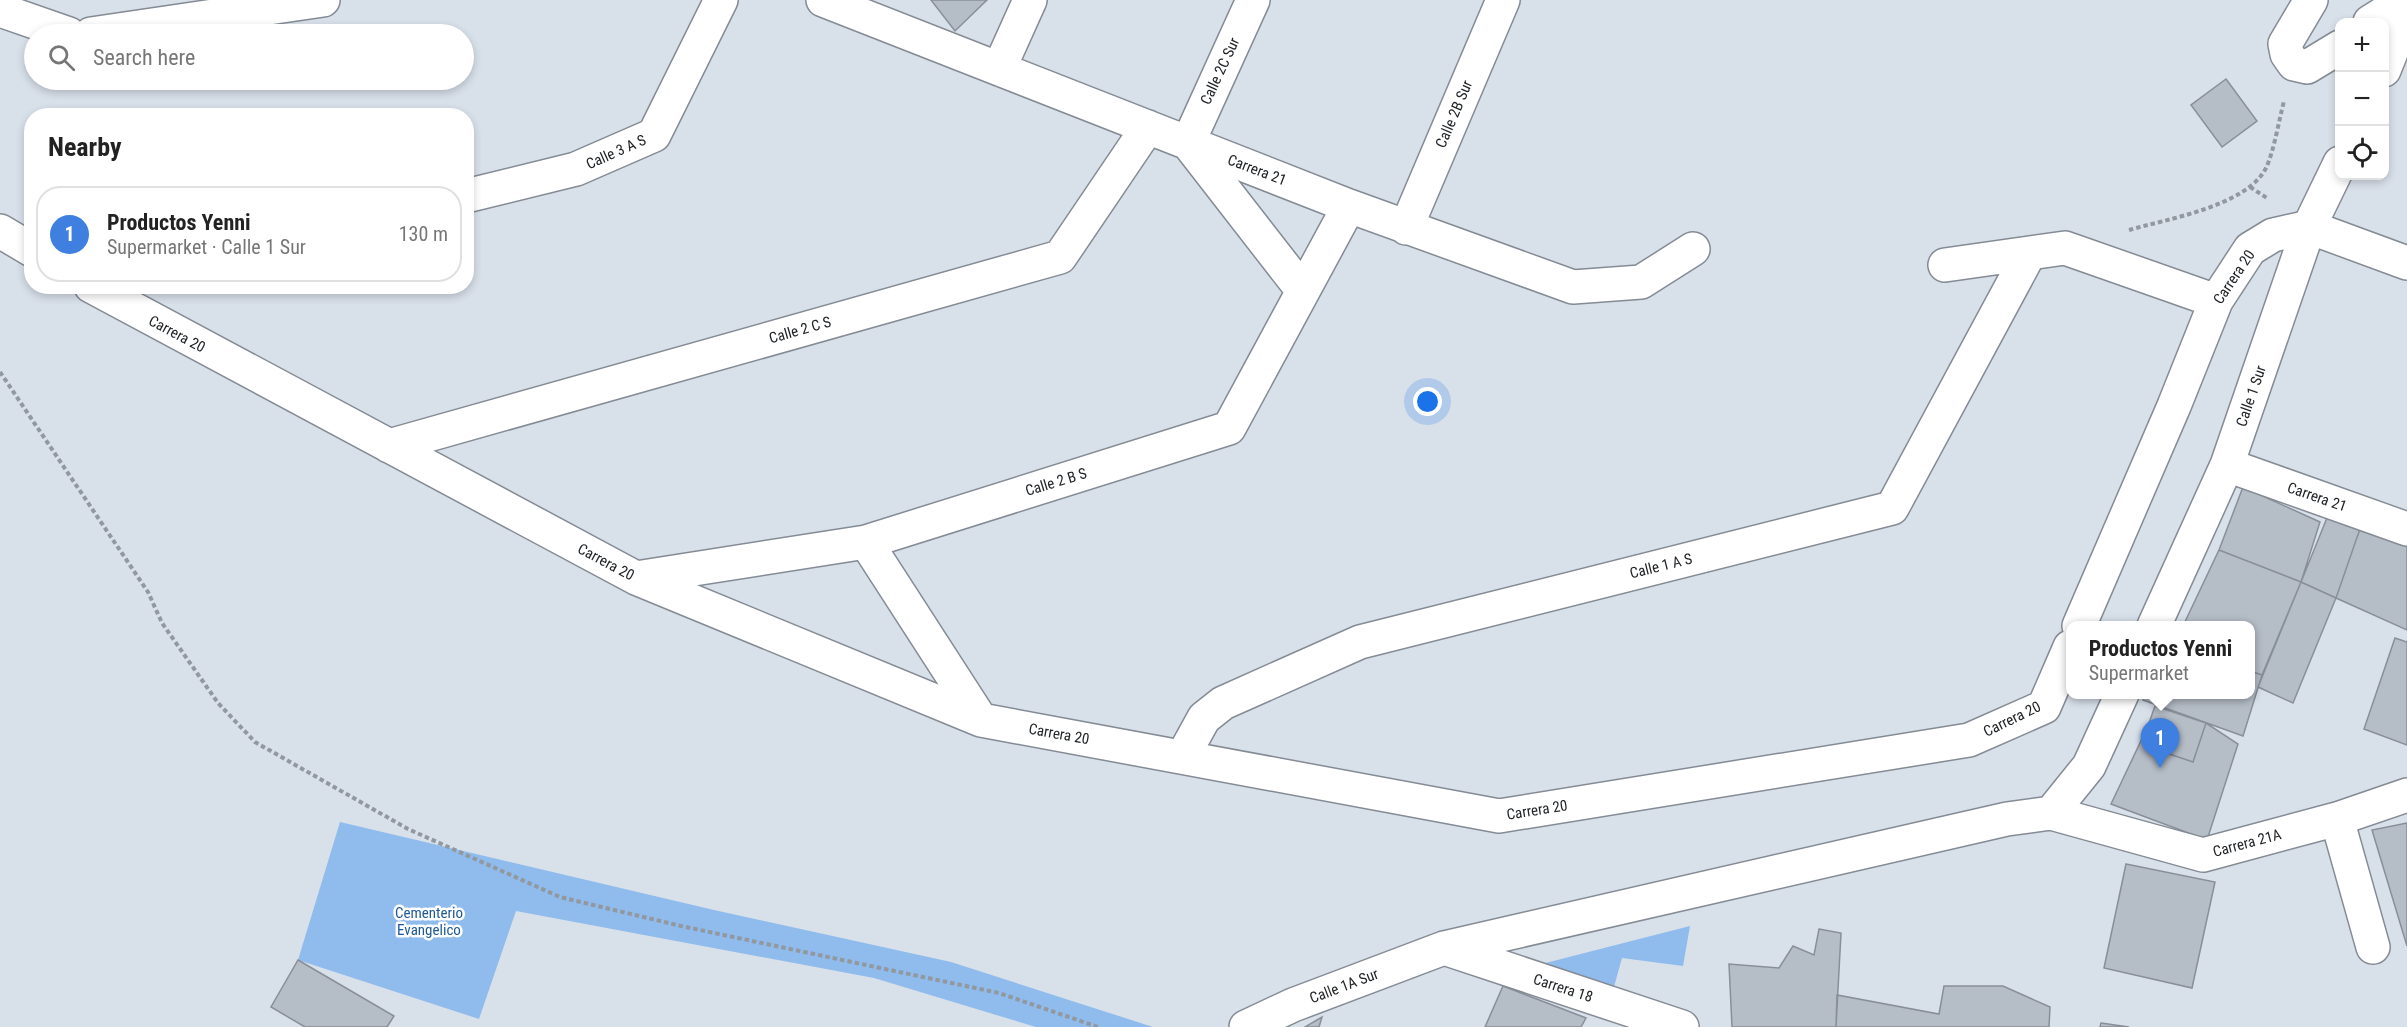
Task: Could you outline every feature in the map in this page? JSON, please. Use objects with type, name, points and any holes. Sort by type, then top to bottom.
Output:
[{"type":"street","points":[[159,24],[322,0]]},
{"type":"street","name":"Calle 3 A S","points":[[474,194],[576,169],[654,135],[721,0]]},
{"type":"street","name":"Carrera 21","points":[[823,0],[1406,228],[1573,287],[1641,282],[1693,249]]},
{"type":"street","points":[[999,69],[1030,0]]},
{"type":"street","name":"Calle 2C Sur","points":[[1188,143],[1253,0]]},
{"type":"street","name":"Calle 2B Sur","points":[[1406,228],[1503,0]]},
{"type":"street","points":[[2311,0],[2285,44],[2287,54],[2294,64],[2307,67],[2335,50]]},
{"type":"street","points":[[2376,18],[2405,0]]},
{"type":"street","points":[[0,10],[40,24]]},
{"type":"street","points":[[2395,60],[2407,13]]},
{"type":"street","name":"Calle 2 C S","points":[[388,446],[1060,257],[1148,127]]},
{"type":"street","points":[[1188,143],[1303,291]]},
{"type":"street","name":"Calle 1 Sur","points":[[2156,621],[2227,465],[2309,227],[2335,173]]},
{"type":"street","name":"Calle 2 B S","points":[[636,578],[866,542],[1229,428],[1349,206]]},
{"type":"street","points":[[2309,227],[2407,263]]},
{"type":"street","name":"Carrera 20","points":[[2081,621],[2174,406],[2216,301],[2250,249],[2273,235],[2309,227]]},
{"type":"street","points":[[0,231],[24,245]]},
{"type":"street","points":[[1945,265],[2065,248],[2216,301]]},
{"type":"street","name":"Calle 1 A S","points":[[1183,756],[1204,718],[1223,703],[1360,642],[1892,508],[2029,254]]},
{"type":"street","name":"Carrera 20","points":[[118,294],[388,446],[636,578],[981,720],[1499,816],[1969,740],[2044,707],[2066,656]]},
{"type":"street","name":"Carrera 21","points":[[2227,465],[2407,529]]},
{"type":"street","points":[[866,542],[981,720]]},
{"type":"street","points":[[1444,948],[2007,819],[2051,813],[2090,766],[2120,699]]},
{"type":"street","name":"Carrera 21A","points":[[2051,813],[2203,855],[2337,819],[2407,795]]},
{"type":"street","points":[[2337,819],[2373,947]]},
{"type":"street","name":"Calle 1A Sur","points":[[1246,1027],[1293,1005],[1444,948]]},
{"type":"street","name":"Carrera 18","points":[[1444,948],[1682,1027]]},
{"type":"path","points":[[2120,232],[2218,204],[2250,187],[2266,169],[2294,64]]},
{"type":"path","points":[[0,372],[148,592],[162,623],[218,703],[255,742],[408,829],[560,897],[681,926],[999,993],[1098,1027]]},
{"type":"green space","name":"Cementerio Evangelico","points":[[340,822],[714,910],[951,962],[1153,1027],[1036,1027],[874,978],[516,911],[479,1019],[298,960]]},
{"type":"green space","points":[[1690,926],[1683,966],[1622,958],[1612,994],[1522,969]]},
{"type":"building","points":[[931,0],[987,0],[955,31]]},
{"type":"building","points":[[2226,79],[2257,121],[2222,147],[2191,105]]},
{"type":"building","points":[[2243,487],[2320,522],[2301,582],[2219,550]]},
{"type":"building","points":[[2329,513],[2361,526],[2336,598],[2301,582]]},
{"type":"building","points":[[2361,526],[2407,543],[2407,630],[2336,598]]},
{"type":"building","points":[[2219,550],[2301,582],[2262,675],[2255,673],[2255,621],[2185,621]]},
{"type":"building","points":[[2301,582],[2336,598],[2293,703],[2258,687]]},
{"type":"building","points":[[2395,638],[2407,642],[2407,745],[2364,729]]},
{"type":"building","points":[[2255,673],[2262,675],[2255,697]]},
{"type":"building","points":[[2144,699],[2255,699],[2243,736]]},
{"type":"building","points":[[2155,706],[2206,723],[2193,762],[2152,748],[2158,730],[2153,725],[2148,726]]},
{"type":"building","points":[[2206,723],[2238,744],[2207,840],[2111,804],[2148,726],[2158,730],[2152,748],[2193,762]]},
{"type":"building","points":[[2407,823],[2407,946],[2372,830]]},
{"type":"building","points":[[2126,864],[2215,882],[2192,988],[2104,968]]},
{"type":"building","points":[[1819,929],[1841,933],[1836,1027],[1732,1027],[1729,964],[1779,968],[1793,946],[1814,955]]},
{"type":"building","points":[[298,960],[394,1016],[387,1027],[305,1027],[271,1007]]},
{"type":"building","points":[[1503,986],[1586,1018],[1581,1027],[1485,1027]]},
{"type":"building","points":[[1944,986],[2003,986],[2050,1007],[2049,1027],[1836,1027],[1837,995],[1939,1014]]},
{"type":"building","points":[[1322,1017],[1319,1027],[1305,1027]]},
{"type":"building","points":[[2101,1023],[2129,1027],[2100,1027]]},
{"type":"place","name":"Productos Yenni","points":[[2160,768]]}]
